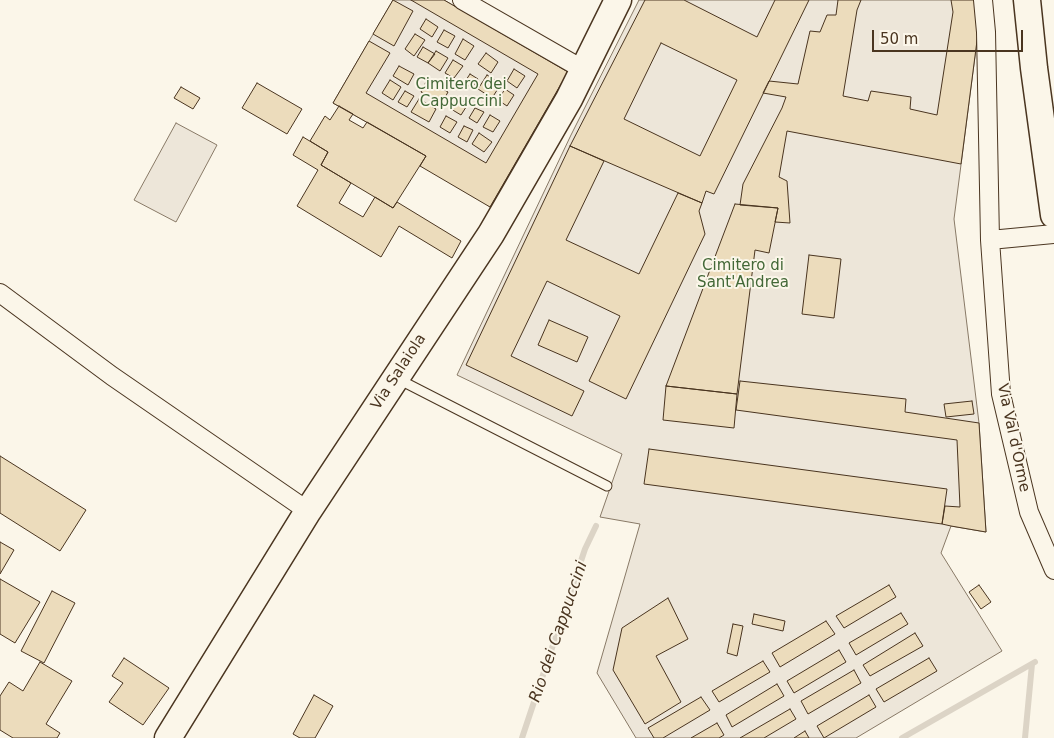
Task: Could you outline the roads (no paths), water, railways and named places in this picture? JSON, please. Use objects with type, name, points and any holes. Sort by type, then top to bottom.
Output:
[{"type":"street","points":[[462,0],[584,70]]},
{"type":"street","name":"Via Salaiola","points":[[168,738],[308,512],[491,234],[569,99],[618,0]]},
{"type":"street","name":"Via Val d'Orme","points":[[983,0],[986,32],[990,240],[1001,394],[1029,512],[1054,570]]},
{"type":"street","points":[[1027,0],[1034,68],[1054,215]]},
{"type":"street","points":[[990,240],[1054,234]]},
{"type":"street","points":[[0,292],[112,376],[308,512]]},
{"type":"lane","points":[[395,378],[607,486]]},
{"type":"waterway","name":"Rio dei Cappuccini","points":[[522,738],[585,549],[596,526]]},
{"type":"waterway","points":[[902,738],[1035,662]]},
{"type":"waterway","points":[[1025,738],[1032,664]]},
{"type":"park label","name":"Cimitero dei Cappuccini","points":[[461,94]]},
{"type":"park label","name":"Cimitero di Sant'Andrea","points":[[743,274]]}]
